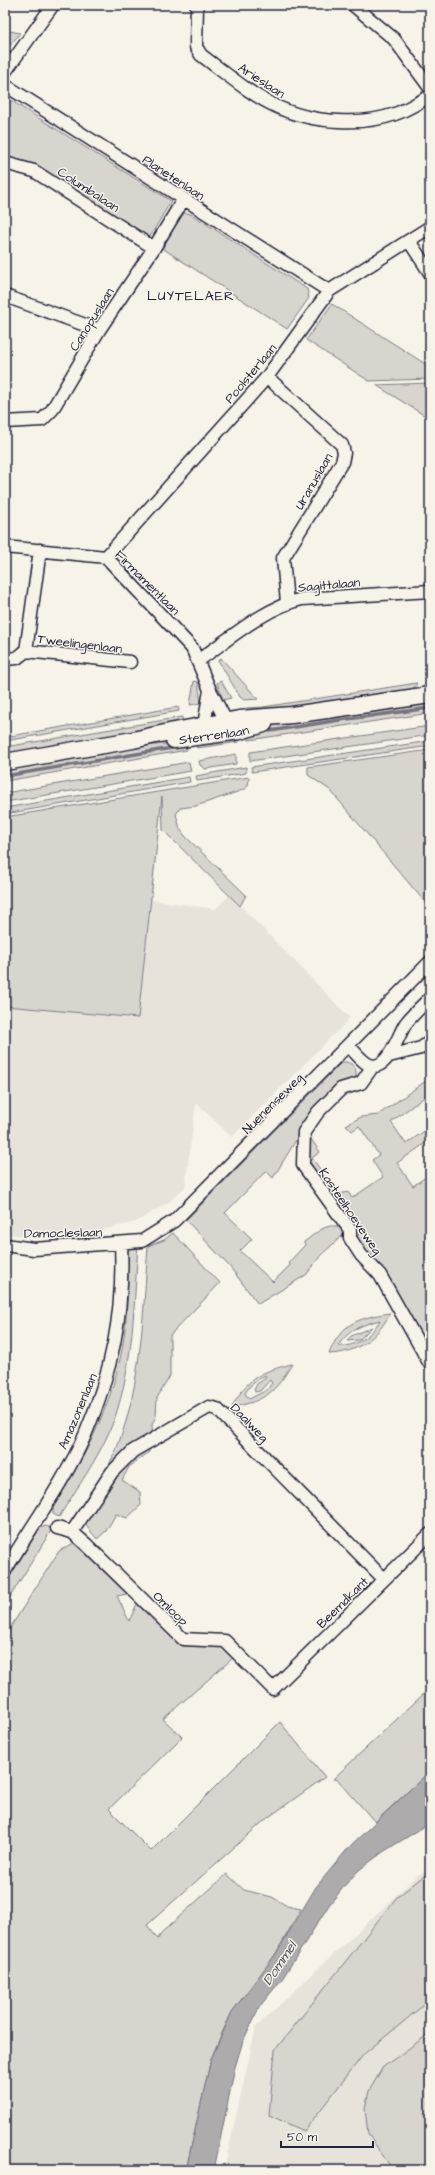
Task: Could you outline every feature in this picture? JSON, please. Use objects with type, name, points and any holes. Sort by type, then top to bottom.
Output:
[{"type":"main road","name":"Sterrenlaan","points":[[5,762],[133,740],[226,721],[292,715],[430,695]]},
{"type":"main road","name":"Sterrenlaan","points":[[133,740],[193,738],[240,731],[292,715]]},
{"type":"street","points":[[5,72],[53,5]]},
{"type":"street","name":"Arieslaan","points":[[197,5],[196,47],[201,55],[261,100],[290,114],[315,120],[360,122],[395,114],[430,96]]},
{"type":"street","points":[[353,5],[394,39],[430,88]]},
{"type":"street","name":"Planetenlaan","points":[[5,85],[329,292]]},
{"type":"street","name":"Columbalaan","points":[[5,163],[34,171],[154,248]]},
{"type":"street","name":"Canopuslaan","points":[[5,422],[42,420],[52,410],[99,330],[154,248],[183,200]]},
{"type":"street","name":"Poolsterlaan","points":[[106,557],[267,377],[329,292],[430,227]]},
{"type":"street","points":[[409,241],[430,273]]},
{"type":"street","points":[[5,296],[99,330]]},
{"type":"street","name":"Uranuslaan","points":[[267,377],[342,445],[344,453],[342,462],[283,558],[287,602]]},
{"type":"street","name":"Firmamentlaan","points":[[5,547],[106,557],[192,648],[199,660],[210,690],[226,721]]},
{"type":"street","name":"Tweelingenlaan","points":[[5,659],[17,658],[26,651],[29,641],[40,550]]},
{"type":"street","name":"Sagittalaan","points":[[199,660],[265,615],[287,602],[430,591]]},
{"type":"street","name":"Tweelingenlaan","points":[[26,651],[130,662]]},
{"type":"street","name":"Firmamentlaan","points":[[204,725],[210,690]]},
{"type":"street","name":"Nuenenseweg","points":[[121,1244],[142,1241],[174,1221],[430,962]]},
{"type":"street","points":[[348,1045],[366,1063],[373,1066],[382,1063],[389,1056],[406,1023],[430,998]]},
{"type":"street","points":[[389,1056],[421,1048],[430,1042]]},
{"type":"street","name":"Kasteelhoeveweg","points":[[373,1066],[361,1083],[341,1089],[318,1112],[304,1132],[303,1165],[350,1230],[350,1238],[361,1255],[380,1275],[430,1364]]},
{"type":"street","name":"Damocleslaan","points":[[5,1245],[34,1249],[121,1244]]},
{"type":"street","name":"Amazonenlaan","points":[[5,1571],[50,1498],[84,1436],[108,1376],[118,1328],[122,1276],[121,1244]]},
{"type":"street","name":"Daalweg","points":[[72,1532],[112,1472],[133,1451],[209,1406],[217,1409],[384,1579]]},
{"type":"street","name":"Omloop","points":[[57,1528],[72,1532],[183,1639],[225,1641],[273,1689]]},
{"type":"street","name":"Beemdkant","points":[[273,1689],[430,1534]]},
{"type":"shaded area","points":[[5,30],[20,33],[5,52]]},
{"type":"shaded area","points":[[6,100],[10,100],[171,201],[148,240],[5,159]]},
{"type":"shaded area","points":[[185,213],[191,214],[307,289],[309,298],[287,329],[162,248],[180,216]]},
{"type":"shaded area","points":[[332,304],[430,367],[430,379],[369,381],[306,340]]},
{"type":"shaded area","points":[[430,383],[430,419],[376,385]]},
{"type":"shaded area","points":[[221,658],[258,699],[244,700],[240,697],[218,660]]},
{"type":"shaded area","points":[[194,681],[198,682],[201,703],[190,705]]},
{"type":"shaded area","points":[[221,681],[231,698],[223,700],[217,683]]},
{"type":"shaded area","points":[[417,683],[415,687],[408,691],[246,715],[246,708],[263,707]]},
{"type":"shaded area","points":[[430,700],[430,713],[249,740],[248,732],[291,721]]},
{"type":"shaded area","points":[[178,707],[179,711],[5,741],[5,737]]},
{"type":"shaded area","points":[[182,717],[183,725],[5,756],[5,747]]},
{"type":"shaded area","points":[[430,726],[430,735],[250,761],[250,752]]},
{"type":"shaded area","points":[[238,734],[239,742],[197,748],[196,741]]},
{"type":"shaded area","points":[[430,741],[430,746],[252,772],[251,767]]},
{"type":"shaded area","points":[[186,742],[187,750],[5,781],[5,768],[134,747]]},
{"type":"shaded area","points":[[430,750],[430,908],[330,790],[308,775],[308,767]]},
{"type":"shaded area","points":[[236,754],[236,764],[205,769],[200,765],[199,761]]},
{"type":"shaded area","points":[[189,762],[191,771],[5,802],[5,793]]},
{"type":"shaded area","points":[[246,767],[246,773],[197,781],[196,776]]},
{"type":"shaded area","points":[[189,777],[190,782],[5,814],[5,808]]},
{"type":"shaded area","points":[[249,777],[248,786],[243,790],[196,806],[180,808],[176,814],[180,829],[185,836],[246,895],[240,906],[163,830],[162,796],[138,1018],[5,1006],[5,817]]},
{"type":"shaded area","points":[[163,791],[152,900],[215,909],[230,895],[350,1018],[232,1137],[196,1103],[185,1187],[169,1202],[136,1222],[97,1231],[31,1236],[5,1234],[5,817]]},
{"type":"shaded area","points":[[342,1062],[347,1062],[354,1066],[356,1070],[355,1079],[313,1112],[273,1178],[266,1171],[225,1213],[252,1239],[240,1251],[273,1282],[290,1265],[289,1262],[305,1245],[304,1242],[327,1227],[337,1226],[343,1228],[343,1235],[321,1255],[306,1275],[258,1304],[230,1267],[186,1220]]},
{"type":"shaded area","points":[[430,1078],[430,1093],[391,1122],[406,1144],[430,1127],[430,1140],[397,1163],[413,1186],[430,1174],[430,1349],[423,1338],[419,1337],[354,1238],[364,1230],[339,1197],[328,1196],[308,1163],[308,1139],[311,1139],[320,1152],[312,1158],[338,1194],[348,1192],[352,1198],[383,1177],[372,1160],[379,1155],[359,1126],[352,1131],[346,1125],[361,1117],[378,1115]]},
{"type":"shaded area","points":[[173,1233],[220,1283],[170,1335],[170,1376],[157,1398],[156,1416],[152,1425],[153,1444],[148,1453],[129,1467],[122,1480],[140,1492],[141,1505],[127,1518],[116,1514],[106,1531],[97,1539],[79,1517],[110,1464],[126,1421],[137,1372],[143,1321],[148,1246],[164,1240]]},
{"type":"shaded area","points":[[138,1243],[132,1332],[126,1377],[121,1398],[103,1446],[59,1517],[53,1514],[53,1507],[64,1490],[93,1436],[109,1398],[115,1379],[123,1346],[126,1318],[128,1291],[128,1250]]},
{"type":"shaded area","points":[[390,1313],[379,1330],[366,1342],[349,1351],[329,1354],[339,1335],[352,1324],[369,1317]],"holes":[[[380,1320],[368,1336],[363,1339],[351,1345],[338,1346],[351,1332],[367,1324]]]},
{"type":"shaded area","points":[[372,1327],[359,1340],[347,1341],[351,1336]]},
{"type":"shaded area","points":[[292,1364],[280,1382],[268,1394],[253,1402],[232,1407],[244,1389],[256,1377],[271,1370]],"holes":[[[265,1375],[266,1378],[257,1384],[254,1390],[255,1392],[260,1391],[270,1380],[272,1383],[267,1390],[249,1399],[245,1393],[251,1385]]]},
{"type":"shaded area","points":[[46,1526],[52,1529],[5,1605],[5,1584],[39,1528]]},
{"type":"shaded area","points":[[74,1543],[127,1594],[117,1596],[129,1621],[137,1604],[181,1646],[222,1646],[232,1650],[233,1658],[163,1719],[182,1737],[109,1809],[151,1851],[280,1722],[325,1777],[266,1819],[147,1925],[158,1939],[162,1932],[227,1874],[244,1890],[272,1897],[287,1906],[301,1909],[275,1955],[232,2012],[221,2035],[211,2059],[186,2170],[5,2170],[5,1636],[59,1551]]},
{"type":"shaded area","points":[[430,1688],[430,1771],[375,1822],[338,1780],[333,1779]]},
{"type":"shaded area","points":[[430,1867],[430,2170],[224,2170],[256,2027],[418,1875]]},
{"type":"shaded area","points":[[430,1871],[430,2000],[364,2054],[304,2131],[269,2115],[275,2050],[396,1898]]},
{"type":"shaded area","points":[[430,2033],[430,2170],[393,2170],[368,2134],[365,2109],[369,2091],[383,2067]]},
{"type":"water","name":"Dommel","points":[[430,1771],[430,1823],[383,1852],[359,1870],[329,1905],[282,1979],[260,2006],[243,2041],[235,2067],[214,2170],[186,2170],[211,2059],[232,2012],[275,1955],[316,1887],[350,1846]]},
{"type":"waterway","points":[[270,731],[430,708]]},
{"type":"waterway","points":[[5,776],[172,748]]},
{"type":"district","name":"LUYTELAER","points":[[191,295]]}]
